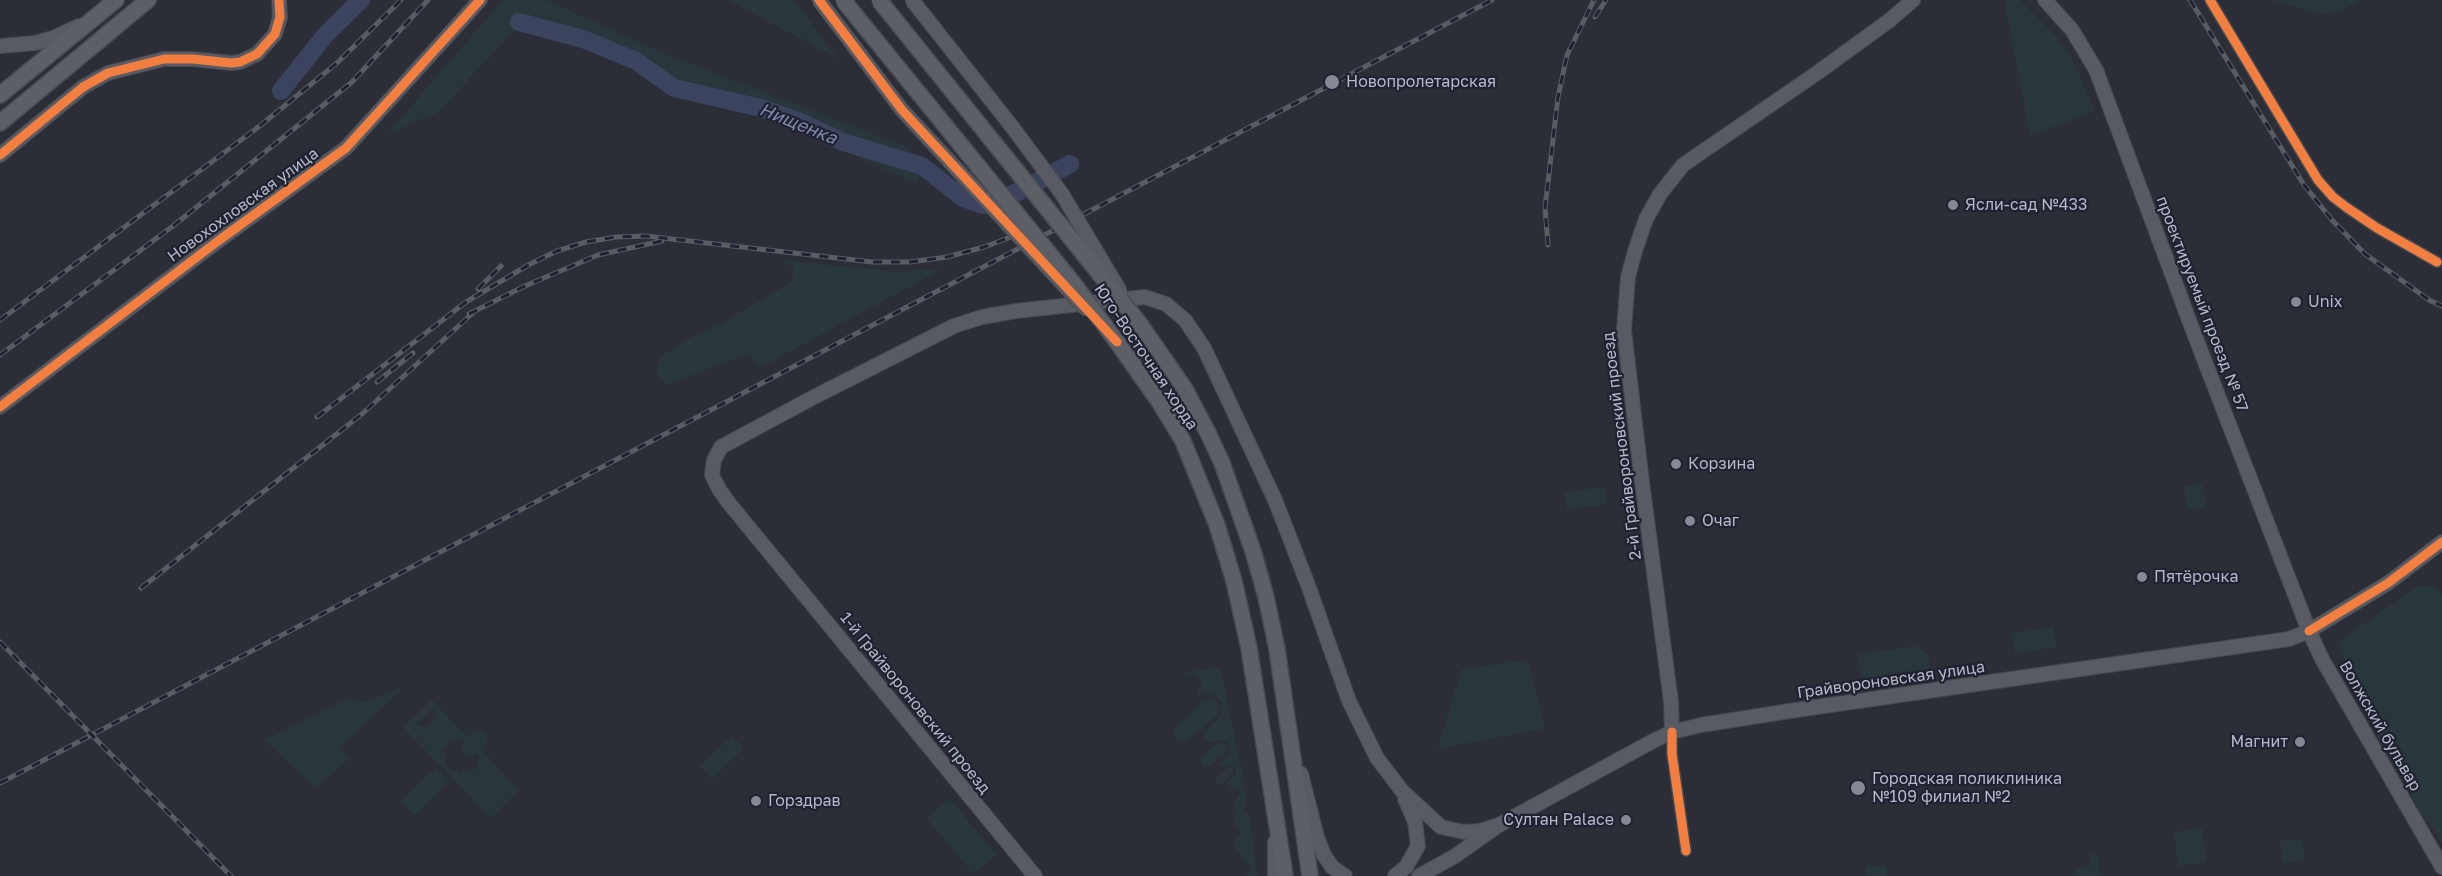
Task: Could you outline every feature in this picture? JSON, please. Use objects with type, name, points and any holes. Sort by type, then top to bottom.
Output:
[{"type":"main road","points":[[0,123],[148,0]]},
{"type":"main road","points":[[0,155],[83,87],[108,73],[164,59],[231,63],[240,62],[257,54],[264,49],[275,34],[280,17],[279,0]]},
{"type":"main road","name":"Новохохловская улица","points":[[0,407],[218,241],[346,148],[480,0]]},
{"type":"main road","points":[[819,0],[902,110],[1117,342]]},
{"type":"main road","name":"Юго-Восточная хорда","points":[[843,0],[1074,284],[1160,403],[1183,441],[1217,525],[1234,581],[1249,648],[1285,876]]},
{"type":"main road","name":"Юго-Восточная хорда","points":[[879,0],[1140,324],[1185,389],[1218,453],[1233,490],[1266,597],[1289,727],[1310,876]]},
{"type":"main road","points":[[912,0],[1062,194],[1140,324]]},
{"type":"main road","name":"2-й Грайвороновский проезд","points":[[1672,732],[1671,702],[1624,330],[1628,277],[1635,251],[1646,219],[1660,194],[1683,165],[1818,73],[1913,0]]},
{"type":"main road","points":[[1900,12],[1920,0]]},
{"type":"main road","name":"проектируемый проезд № 57","points":[[2044,0],[2072,30],[2096,70],[2195,336],[2309,631]]},
{"type":"main road","points":[[0,95],[114,1]]},
{"type":"main road","points":[[0,46],[35,43],[53,38],[94,18]]},
{"type":"main road","name":"1-й Грайвороновский проезд","points":[[1035,876],[718,489],[712,475],[714,460],[721,447],[954,326],[982,317],[1016,311],[1145,297],[1166,304],[1185,320],[1204,348],[1275,500],[1308,585],[1348,701],[1377,758],[1402,791]]},
{"type":"main road","name":"Грайвороновская улица","points":[[1499,825],[1653,741],[1672,732],[1701,725],[2289,639],[2309,631],[2388,583],[2442,542]]},
{"type":"main road","name":"Волжский бульвар","points":[[2309,631],[2322,658],[2442,867]]},
{"type":"main road","points":[[1289,727],[1317,837],[1332,867],[1345,876]]},
{"type":"main road","points":[[1402,791],[1441,827],[1464,832],[1480,831],[1499,825]]},
{"type":"main road","points":[[1395,876],[1406,867],[1418,846],[1415,822],[1402,791]]},
{"type":"main road","points":[[1274,801],[1275,876]]},
{"type":"main road","points":[[1419,876],[1455,856],[1499,825]]},
{"type":"street","points":[[2211,0],[2292,140],[2326,189],[2339,202],[2377,228],[2437,262]]},
{"type":"street","points":[[1672,732],[1672,754],[1686,851]]},
{"type":"shaded area","points":[[503,0],[546,0],[662,53],[909,148],[920,175],[915,183],[786,124],[578,46],[515,30],[437,113],[387,134]]},
{"type":"shaded area","points":[[728,0],[794,0],[837,58]]},
{"type":"shaded area","points":[[2004,0],[2020,0],[2054,34],[2071,57],[2095,111],[2030,135]]},
{"type":"shaded area","points":[[2273,0],[2361,0],[2338,12],[2326,14],[2314,13]]},
{"type":"shaded area","points":[[781,260],[897,272],[942,269],[770,362],[757,366],[752,357],[745,354],[667,385],[658,376],[656,367],[661,357],[684,341],[724,322],[792,282],[794,268]]},
{"type":"shaded area","points":[[2202,484],[2206,507],[2188,510],[2184,487]]},
{"type":"shaded area","points":[[1605,487],[1607,504],[1567,509],[1565,492]]},
{"type":"shaded area","points":[[2418,586],[2433,586],[2442,596],[2442,843],[2430,823],[2422,822],[2411,790],[2401,772],[2386,758],[2379,742],[2382,739],[2378,736],[2377,719],[2340,651],[2338,642]]},
{"type":"shaded area","points":[[2053,627],[2056,647],[2015,653],[2012,633]]},
{"type":"shaded area","points":[[1917,646],[1928,655],[1930,668],[1861,678],[1858,654]]},
{"type":"shaded area","points":[[1528,660],[1545,728],[1438,749],[1462,669]]},
{"type":"shaded area","points":[[1220,667],[1246,793],[1244,813],[1249,814],[1257,876],[1245,876],[1252,869],[1232,843],[1241,833],[1234,823],[1237,815],[1233,805],[1240,793],[1237,788],[1230,789],[1231,785],[1226,784],[1237,771],[1232,765],[1222,767],[1218,765],[1230,753],[1229,744],[1222,739],[1210,743],[1203,737],[1205,731],[1220,717],[1222,703],[1213,694],[1200,695],[1198,692],[1202,682],[1197,675],[1182,673]]},
{"type":"shaded area","points":[[404,687],[339,748],[349,758],[316,789],[265,740],[346,699],[362,703]]},
{"type":"shaded area","points":[[1207,696],[1218,702],[1219,710],[1216,716],[1198,732],[1197,729],[1187,741],[1177,740],[1174,735],[1175,727],[1183,720],[1189,719],[1186,717],[1199,707],[1202,701],[1208,702]]},
{"type":"shaded area","points":[[432,700],[468,737],[477,731],[486,733],[488,741],[481,750],[519,790],[491,818],[403,727]],"holes":[[[429,711],[433,711],[438,717],[427,727],[417,725],[416,722],[424,718]],[[463,739],[465,741],[462,748],[464,754],[470,756],[477,753],[480,756],[478,765],[470,773],[466,770],[461,774],[456,769],[452,771],[445,764],[446,756],[442,750],[451,741]]]},
{"type":"shaded area","points":[[732,736],[744,748],[712,779],[700,766]]},
{"type":"shaded area","points":[[1218,743],[1226,744],[1227,751],[1219,758],[1215,757],[1216,761],[1210,766],[1203,766],[1201,758]]},
{"type":"shaded area","points":[[436,767],[449,782],[414,815],[401,801]]},
{"type":"shaded area","points":[[1230,767],[1234,770],[1232,775],[1222,784],[1216,783],[1216,777]]},
{"type":"shaded area","points":[[950,799],[996,855],[973,874],[927,818]]},
{"type":"shaded area","points":[[2202,828],[2207,862],[2178,866],[2174,832]]},
{"type":"shaded area","points":[[2302,839],[2305,861],[2283,862],[2280,841]]},
{"type":"shaded area","points":[[2097,853],[2100,876],[2076,876],[2075,868],[2091,866],[2089,854]]},
{"type":"shaded area","points":[[1886,865],[1887,876],[1867,876],[1866,867]]},
{"type":"waterway","name":"Нищенка","points":[[281,91],[326,34],[361,0]]},
{"type":"waterway","name":"Нищенка","points":[[519,22],[583,39],[636,61],[674,88],[761,108],[798,121],[843,142],[922,166],[963,198],[983,205],[1016,193],[1070,164]]},
{"type":"railway","points":[[0,320],[261,125],[337,63],[401,0]]},
{"type":"railway","points":[[0,355],[173,226],[352,82],[428,0]]},
{"type":"railway","points":[[0,783],[1492,0]]},
{"type":"railway","points":[[1548,245],[1545,208],[1558,97],[1567,55],[1594,0]]},
{"type":"railway","points":[[1595,17],[1606,0]]},
{"type":"railway","points":[[2190,0],[2304,185],[2332,220],[2365,254],[2429,300],[2442,306]]},
{"type":"railway","points":[[317,417],[466,302],[530,264],[557,251],[586,242],[616,237],[646,236],[872,262],[910,262],[947,257],[1019,234]]},
{"type":"railway","points":[[469,314],[525,286],[598,255],[662,241]]},
{"type":"railway","points":[[478,289],[501,266]]},
{"type":"railway","points":[[141,588],[362,414],[475,311]]},
{"type":"railway","points":[[377,382],[413,353]]},
{"type":"railway","points":[[0,642],[231,876]]},
{"type":"cycle path","points":[[0,155],[83,87],[108,73],[164,59],[231,63],[240,62],[257,54],[275,34],[280,17],[279,0]]},
{"type":"cycle path","points":[[0,407],[218,241],[346,148],[480,0]]},
{"type":"cycle path","points":[[819,0],[902,110],[1117,342]]},
{"type":"cycle path","points":[[2210,0],[2318,180],[2333,197],[2346,207],[2377,228],[2437,262]]},
{"type":"cycle path","points":[[2309,631],[2388,583],[2442,542]]},
{"type":"cycle path","points":[[1672,732],[1672,754],[1686,851]]},
{"type":"place","name":"Новопролетарская","points":[[1332,82]]},
{"type":"place","name":"Ясли-сад №433","points":[[1953,205]]},
{"type":"place","name":"Unix","points":[[2296,302]]},
{"type":"place","name":"Корзина","points":[[1676,464]]},
{"type":"place","name":"Очаг","points":[[1690,521]]},
{"type":"place","name":"Пятёрочка","points":[[2142,577]]},
{"type":"place","name":"Магнит","points":[[2300,742]]},
{"type":"place","name":"Городская поликлиника №109 филиал №2","points":[[1858,788]]},
{"type":"place","name":"Горздрав","points":[[756,801]]},
{"type":"place","name":"Султан Palace","points":[[1626,820]]}]
